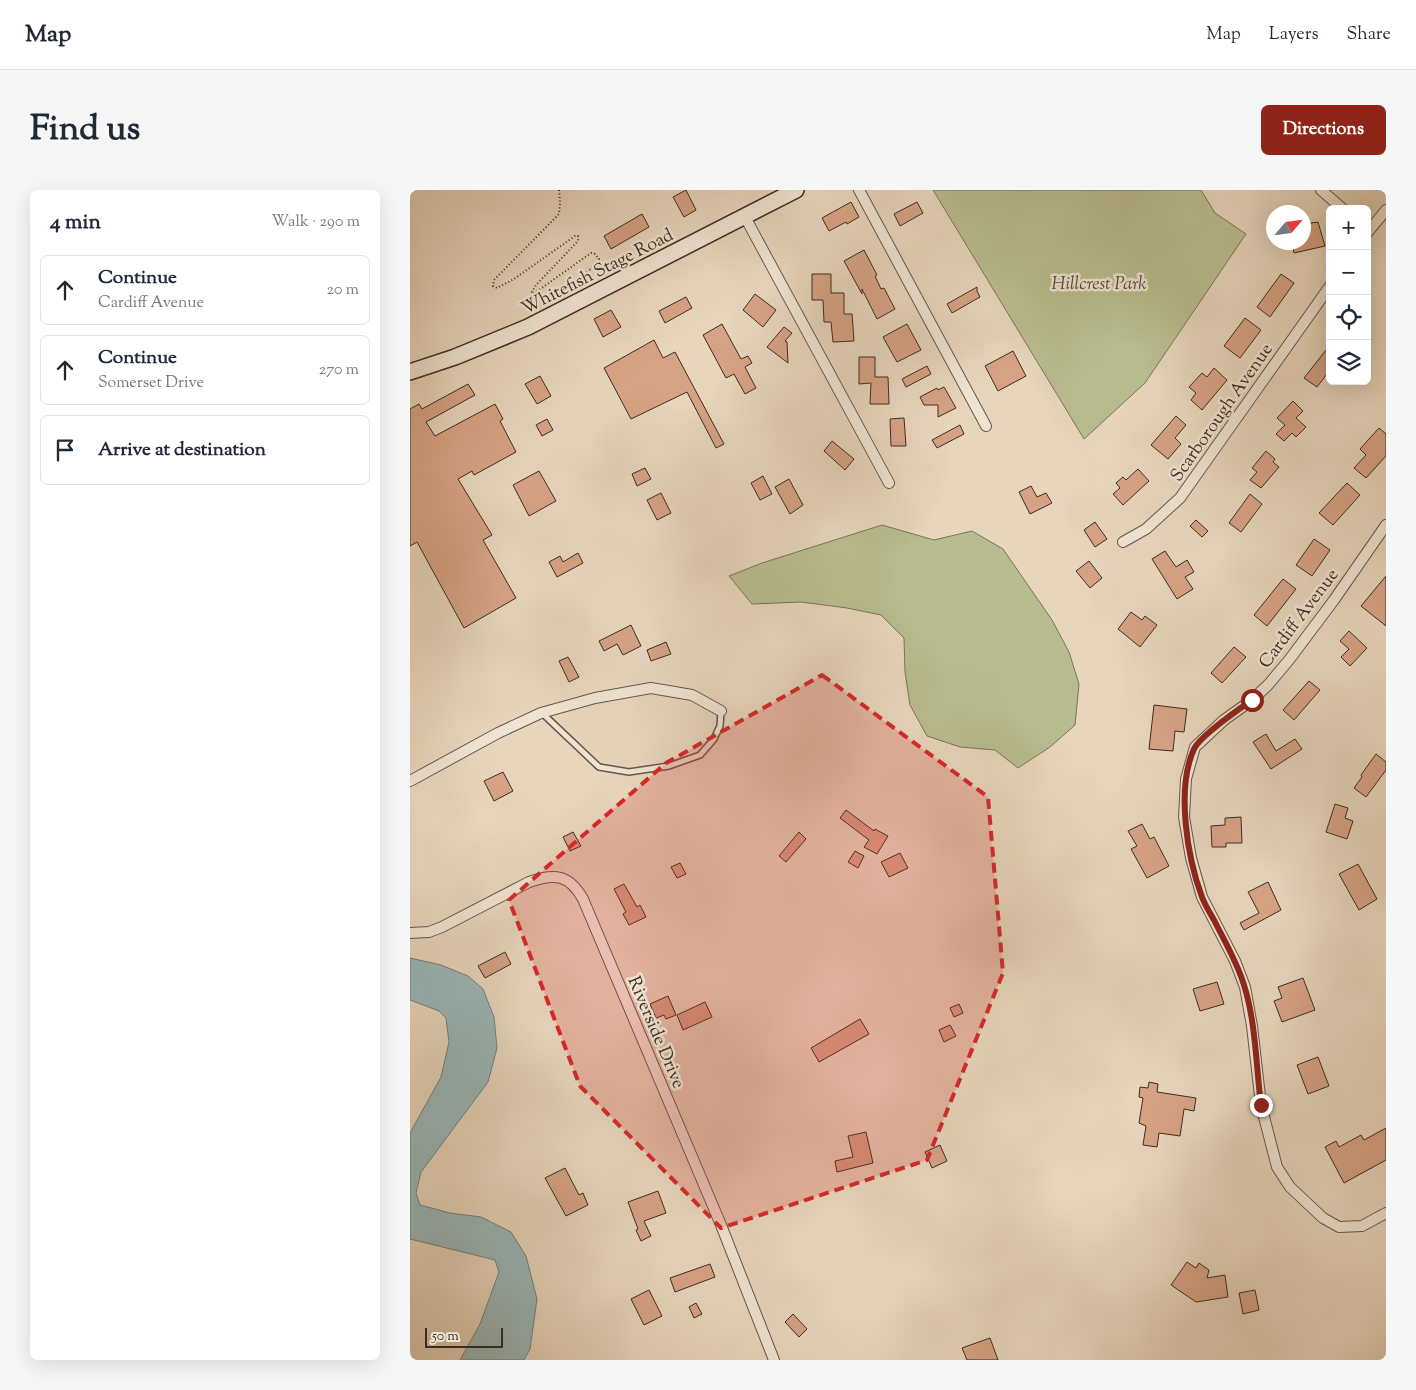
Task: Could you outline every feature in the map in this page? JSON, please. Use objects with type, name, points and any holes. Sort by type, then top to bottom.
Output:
[{"type":"main road","name":"Whitefish Stage Road","points":[[410,372],[455,357],[528,327],[796,190]]},
{"type":"street","points":[[859,190],[986,426]]},
{"type":"street","points":[[1321,190],[1338,205]]},
{"type":"street","points":[[1371,228],[1386,210]]},
{"type":"street","points":[[745,217],[889,484]]},
{"type":"street","name":"Scarborough Avenue","points":[[1124,542],[1146,529],[1180,498],[1326,292]]},
{"type":"street","name":"Cardiff Avenue","points":[[1386,525],[1289,660],[1268,685],[1252,700],[1224,720],[1195,747],[1186,779],[1184,817],[1191,858],[1202,897],[1235,960],[1244,987],[1252,1026],[1261,1105],[1277,1167],[1290,1187],[1323,1218],[1340,1227],[1362,1226],[1386,1213]]},
{"type":"street","points":[[410,782],[498,733],[541,713],[595,698],[651,688],[692,695],[721,711]]},
{"type":"street","name":"Riverside Drive","points":[[410,933],[429,932],[442,927],[528,882],[540,878],[561,877],[571,882],[578,889],[721,1225],[774,1360]]},
{"type":"lane","points":[[541,713],[599,767],[629,772],[669,766],[700,755],[714,739],[720,726],[721,711]]},
{"type":"path","points":[[559,190],[559,214],[494,280],[494,286],[497,288],[514,279],[575,236],[578,236],[578,241],[536,285],[532,292],[533,294],[592,253],[595,254],[598,259],[596,264],[584,274]]},
{"type":"highlighted area","points":[[822,675],[988,797],[1003,973],[927,1160],[721,1228],[580,1086],[509,900],[666,763]]},
{"type":"green space","name":"Hillcrest Park","points":[[933,190],[1201,190],[1215,213],[1246,234],[1145,383],[1084,439]]},
{"type":"green space","points":[[882,525],[934,540],[972,531],[1003,549],[1052,620],[1069,652],[1079,684],[1075,725],[1050,747],[1018,768],[995,750],[960,747],[927,736],[910,705],[905,672],[904,638],[881,615],[801,602],[752,604],[729,576],[762,563]]},
{"type":"water","points":[[410,958],[441,965],[468,976],[483,989],[494,1017],[497,1048],[488,1082],[421,1172],[416,1193],[420,1205],[450,1213],[481,1217],[511,1232],[526,1256],[537,1299],[530,1349],[524,1360],[460,1360],[480,1324],[499,1272],[495,1260],[410,1239],[410,1133],[441,1077],[449,1042],[446,1018],[439,1011],[410,1000]]},
{"type":"building","points":[[686,190],[696,210],[684,217],[673,197]]},
{"type":"building","points":[[851,202],[859,217],[829,231],[822,218]]},
{"type":"building","points":[[917,202],[923,213],[900,226],[894,214]]},
{"type":"building","points":[[642,214],[649,227],[611,249],[604,236]]},
{"type":"building","points":[[1318,222],[1325,246],[1311,249],[1311,223]]},
{"type":"building","points":[[864,250],[877,275],[875,276],[881,289],[884,288],[895,309],[877,319],[862,289],[862,294],[844,261]]},
{"type":"building","points":[[1293,250],[1307,250],[1294,253]]},
{"type":"building","points":[[812,274],[831,274],[831,293],[844,293],[844,314],[852,314],[854,341],[833,342],[831,322],[824,322],[823,300],[812,300]]},
{"type":"building","points":[[1281,274],[1294,283],[1270,317],[1257,307]]},
{"type":"building","points":[[977,287],[980,297],[952,313],[947,304]]},
{"type":"building","points":[[755,294],[776,310],[763,327],[743,310]]},
{"type":"building","points":[[686,297],[692,308],[665,323],[659,311]]},
{"type":"building","points":[[611,310],[621,327],[603,337],[594,319]]},
{"type":"building","points":[[1245,318],[1261,330],[1240,358],[1224,346]]},
{"type":"building","points":[[722,324],[741,359],[748,356],[752,363],[745,367],[756,388],[745,394],[734,374],[726,378],[703,335]]},
{"type":"building","points":[[907,324],[921,350],[897,362],[883,337]]},
{"type":"building","points":[[784,327],[792,333],[785,341],[787,342],[788,363],[767,347]]},
{"type":"building","points":[[654,340],[663,358],[675,352],[724,444],[716,448],[687,392],[631,419],[604,368]]},
{"type":"building","points":[[1326,350],[1326,375],[1317,387],[1304,378]]},
{"type":"building","points":[[1013,351],[1026,376],[998,391],[985,366]]},
{"type":"building","points":[[859,357],[875,357],[875,377],[888,377],[889,404],[870,404],[871,383],[859,384]]},
{"type":"building","points":[[927,366],[931,374],[906,387],[902,379]]},
{"type":"building","points":[[1214,368],[1227,380],[1202,410],[1191,400],[1196,393],[1189,387],[1202,373],[1207,377]]},
{"type":"building","points":[[540,376],[551,396],[537,404],[525,384]]},
{"type":"building","points":[[468,384],[475,395],[426,422],[435,436],[495,404],[503,419],[500,421],[516,452],[474,475],[472,471],[458,479],[492,535],[483,540],[516,598],[464,628],[417,542],[410,546],[410,409],[419,404],[422,409]]},
{"type":"building","points":[[944,387],[956,408],[938,417],[938,405],[924,405],[920,397],[937,388],[938,390]]},
{"type":"building","points":[[1293,401],[1303,411],[1296,418],[1306,427],[1296,437],[1292,433],[1284,441],[1276,434],[1285,425],[1277,418]]},
{"type":"building","points":[[1176,416],[1186,425],[1175,438],[1181,444],[1168,459],[1151,445]]},
{"type":"building","points":[[904,418],[906,446],[891,446],[890,419]]},
{"type":"building","points":[[547,419],[553,430],[542,436],[536,425]]},
{"type":"building","points":[[960,425],[964,434],[937,448],[932,440]]},
{"type":"building","points":[[1379,428],[1386,434],[1386,456],[1366,478],[1354,468],[1366,455],[1360,449]]},
{"type":"building","points":[[832,441],[854,459],[845,470],[824,451]]},
{"type":"building","points":[[1266,451],[1275,459],[1273,462],[1279,467],[1261,488],[1250,480],[1257,472],[1252,468]]},
{"type":"building","points":[[645,468],[651,479],[637,486],[632,474]]},
{"type":"building","points":[[1138,469],[1149,481],[1123,505],[1113,494],[1120,488],[1116,483],[1123,477],[1126,480]]},
{"type":"building","points":[[539,471],[556,501],[529,516],[513,485]]},
{"type":"building","points":[[763,476],[772,494],[760,500],[751,483]]},
{"type":"building","points":[[789,479],[803,505],[790,514],[775,487]]},
{"type":"building","points":[[1347,483],[1360,495],[1333,525],[1319,513]]},
{"type":"building","points":[[1031,486],[1037,497],[1046,493],[1052,503],[1030,514],[1019,492]]},
{"type":"building","points":[[661,493],[671,513],[657,520],[647,500]]},
{"type":"building","points":[[1250,494],[1262,504],[1241,532],[1229,523]]},
{"type":"building","points":[[1196,520],[1208,531],[1202,537],[1190,526]]},
{"type":"building","points":[[1095,522],[1107,539],[1095,547],[1084,530]]},
{"type":"building","points":[[1314,539],[1330,550],[1312,576],[1296,565]]},
{"type":"building","points":[[1165,551],[1176,567],[1187,560],[1194,572],[1185,577],[1193,589],[1177,599],[1152,559]]},
{"type":"building","points":[[578,553],[583,563],[557,577],[549,562],[560,556],[563,562]]},
{"type":"building","points":[[1089,561],[1102,578],[1090,588],[1076,571]]},
{"type":"building","points":[[1386,576],[1386,626],[1361,606]]},
{"type":"building","points":[[1283,579],[1296,589],[1267,626],[1254,615]]},
{"type":"building","points":[[1131,612],[1142,620],[1145,616],[1157,625],[1140,647],[1118,629]]},
{"type":"building","points":[[631,625],[641,646],[623,655],[617,644],[604,651],[599,641]]},
{"type":"building","points":[[1349,631],[1367,648],[1350,666],[1341,657],[1349,649],[1340,641]]},
{"type":"building","points":[[666,642],[671,654],[651,661],[647,650]]},
{"type":"building","points":[[1234,647],[1246,657],[1222,683],[1211,673]]},
{"type":"building","points":[[568,657],[579,677],[569,682],[559,661]]},
{"type":"building","points":[[1309,681],[1320,690],[1294,720],[1283,710]]},
{"type":"building","points":[[1154,705],[1187,709],[1184,732],[1175,731],[1173,751],[1149,749]]},
{"type":"building","points":[[1266,734],[1276,751],[1295,739],[1302,749],[1271,769],[1253,742]]},
{"type":"building","points":[[1376,754],[1386,762],[1386,770],[1366,797],[1354,788]]},
{"type":"building","points":[[503,772],[513,791],[494,801],[484,781]]},
{"type":"building","points":[[1335,804],[1348,808],[1345,818],[1353,821],[1347,839],[1326,832]]},
{"type":"building","points":[[846,810],[874,831],[875,829],[888,836],[877,854],[864,847],[869,840],[840,818]]},
{"type":"building","points":[[1241,817],[1242,843],[1226,843],[1226,847],[1212,847],[1211,826],[1225,825],[1225,818]]},
{"type":"building","points":[[1142,824],[1150,839],[1154,837],[1169,866],[1147,878],[1131,849],[1137,846],[1128,831]]},
{"type":"building","points":[[573,832],[581,846],[570,851],[563,837]]},
{"type":"building","points":[[799,832],[806,839],[786,862],[779,856]]},
{"type":"building","points":[[855,851],[864,856],[858,868],[848,862]]},
{"type":"building","points":[[900,853],[908,868],[889,877],[881,862]]},
{"type":"building","points":[[680,863],[686,874],[677,878],[671,867]]},
{"type":"building","points":[[1358,864],[1377,899],[1359,910],[1339,874]]},
{"type":"building","points":[[1268,882],[1281,910],[1244,930],[1240,923],[1259,913],[1248,892]]},
{"type":"building","points":[[624,884],[637,907],[640,905],[646,917],[629,925],[623,914],[626,912],[614,889]]},
{"type":"building","points":[[505,952],[511,964],[485,978],[478,966]]},
{"type":"building","points":[[1303,978],[1315,1010],[1282,1022],[1274,1001],[1282,998],[1278,987]]},
{"type":"building","points":[[1217,982],[1224,1004],[1200,1011],[1193,989]]},
{"type":"building","points":[[668,996],[676,1015],[666,1019],[664,1015],[656,1018],[650,1004]]},
{"type":"building","points":[[705,1002],[712,1017],[683,1030],[677,1015]]},
{"type":"building","points":[[959,1004],[963,1013],[954,1017],[950,1008]]},
{"type":"building","points":[[860,1019],[869,1034],[819,1062],[811,1048]]},
{"type":"building","points":[[950,1025],[956,1036],[944,1042],[939,1030]]},
{"type":"building","points":[[1318,1057],[1329,1086],[1308,1094],[1297,1065]]},
{"type":"building","points":[[1149,1082],[1158,1084],[1157,1092],[1196,1098],[1194,1111],[1184,1109],[1180,1136],[1159,1133],[1157,1147],[1143,1145],[1146,1126],[1139,1123],[1143,1098],[1139,1097],[1140,1087],[1148,1088]]},
{"type":"building","points":[[1386,1128],[1386,1160],[1344,1183],[1325,1147],[1336,1141],[1339,1147],[1361,1135],[1364,1140]]},
{"type":"building","points":[[866,1132],[873,1163],[837,1172],[835,1161],[853,1157],[848,1136]]},
{"type":"building","points":[[940,1145],[947,1161],[932,1168],[925,1152]]},
{"type":"building","points":[[565,1168],[579,1195],[583,1193],[588,1205],[566,1216],[545,1178]]},
{"type":"building","points":[[658,1191],[666,1213],[644,1221],[651,1236],[641,1241],[628,1202]]},
{"type":"building","points":[[1187,1262],[1196,1268],[1199,1263],[1209,1270],[1207,1278],[1225,1275],[1228,1297],[1196,1302],[1171,1285]]},
{"type":"building","points":[[710,1264],[715,1277],[675,1292],[670,1278]]},
{"type":"building","points":[[649,1290],[662,1316],[644,1325],[631,1299]]},
{"type":"building","points":[[1255,1290],[1259,1310],[1243,1314],[1239,1293]]},
{"type":"building","points":[[696,1303],[702,1314],[694,1318],[689,1307]]},
{"type":"building","points":[[793,1314],[807,1329],[799,1337],[785,1322]]},
{"type":"building","points":[[990,1338],[998,1360],[967,1360],[962,1348]]},
{"type":"route","points":[[1252,700],[1224,720],[1195,747],[1186,779],[1184,817],[1191,858],[1202,897],[1235,960],[1244,987],[1252,1026],[1261,1105]]}]
